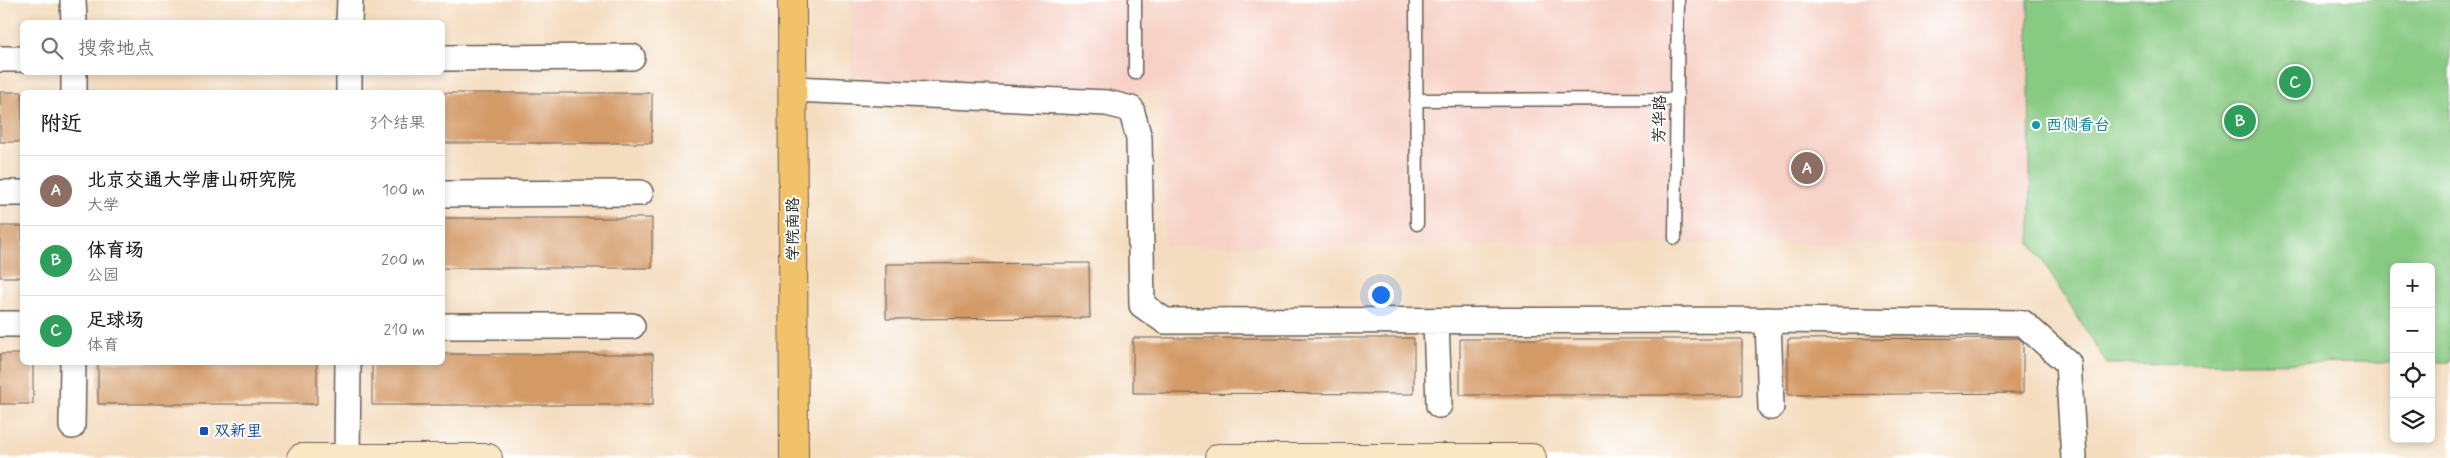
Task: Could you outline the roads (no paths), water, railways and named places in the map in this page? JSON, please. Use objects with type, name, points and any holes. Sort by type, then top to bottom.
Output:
[{"type":"main road","name":"学院南路","points":[[792,0],[794,458]]},
{"type":"street","points":[[73,0],[74,20]]},
{"type":"street","points":[[350,0],[350,20]]},
{"type":"street","points":[[445,58],[632,57]]},
{"type":"street","points":[[0,59],[20,59]]},
{"type":"street","points":[[74,75],[74,90]]},
{"type":"street","points":[[349,75],[349,90]]},
{"type":"street","points":[[793,89],[1107,103],[1131,109],[1139,138],[1142,305],[1165,321],[1768,320],[2023,322],[2068,363],[2074,458]]},
{"type":"street","points":[[0,193],[20,193]]},
{"type":"street","points":[[445,194],[640,193]]},
{"type":"street","points":[[1768,320],[1771,406]]},
{"type":"street","points":[[1436,321],[1439,405]]},
{"type":"street","points":[[0,324],[20,324]]},
{"type":"street","points":[[445,326],[632,326]]},
{"type":"street","points":[[72,426],[73,365]]},
{"type":"street","points":[[347,458],[348,365]]},
{"type":"street","points":[[301,458],[488,458]]},
{"type":"street","points":[[1218,458],[1532,458]]},
{"type":"lane","points":[[1135,0],[1135,74]]},
{"type":"lane","points":[[1416,0],[1417,224]]},
{"type":"lane","name":"芳华路","points":[[1675,238],[1678,0]]},
{"type":"lane","points":[[1416,100],[1677,99]]},
{"type":"place","name":"足球场","points":[[2295,82]]},
{"type":"place","name":"体育场","points":[[2240,121]]},
{"type":"place","name":"西侧看台","points":[[2036,125]]},
{"type":"place","name":"北京交通大学唐山研究院","points":[[1807,168]]},
{"type":"place","name":"双新里","points":[[204,431]]}]
